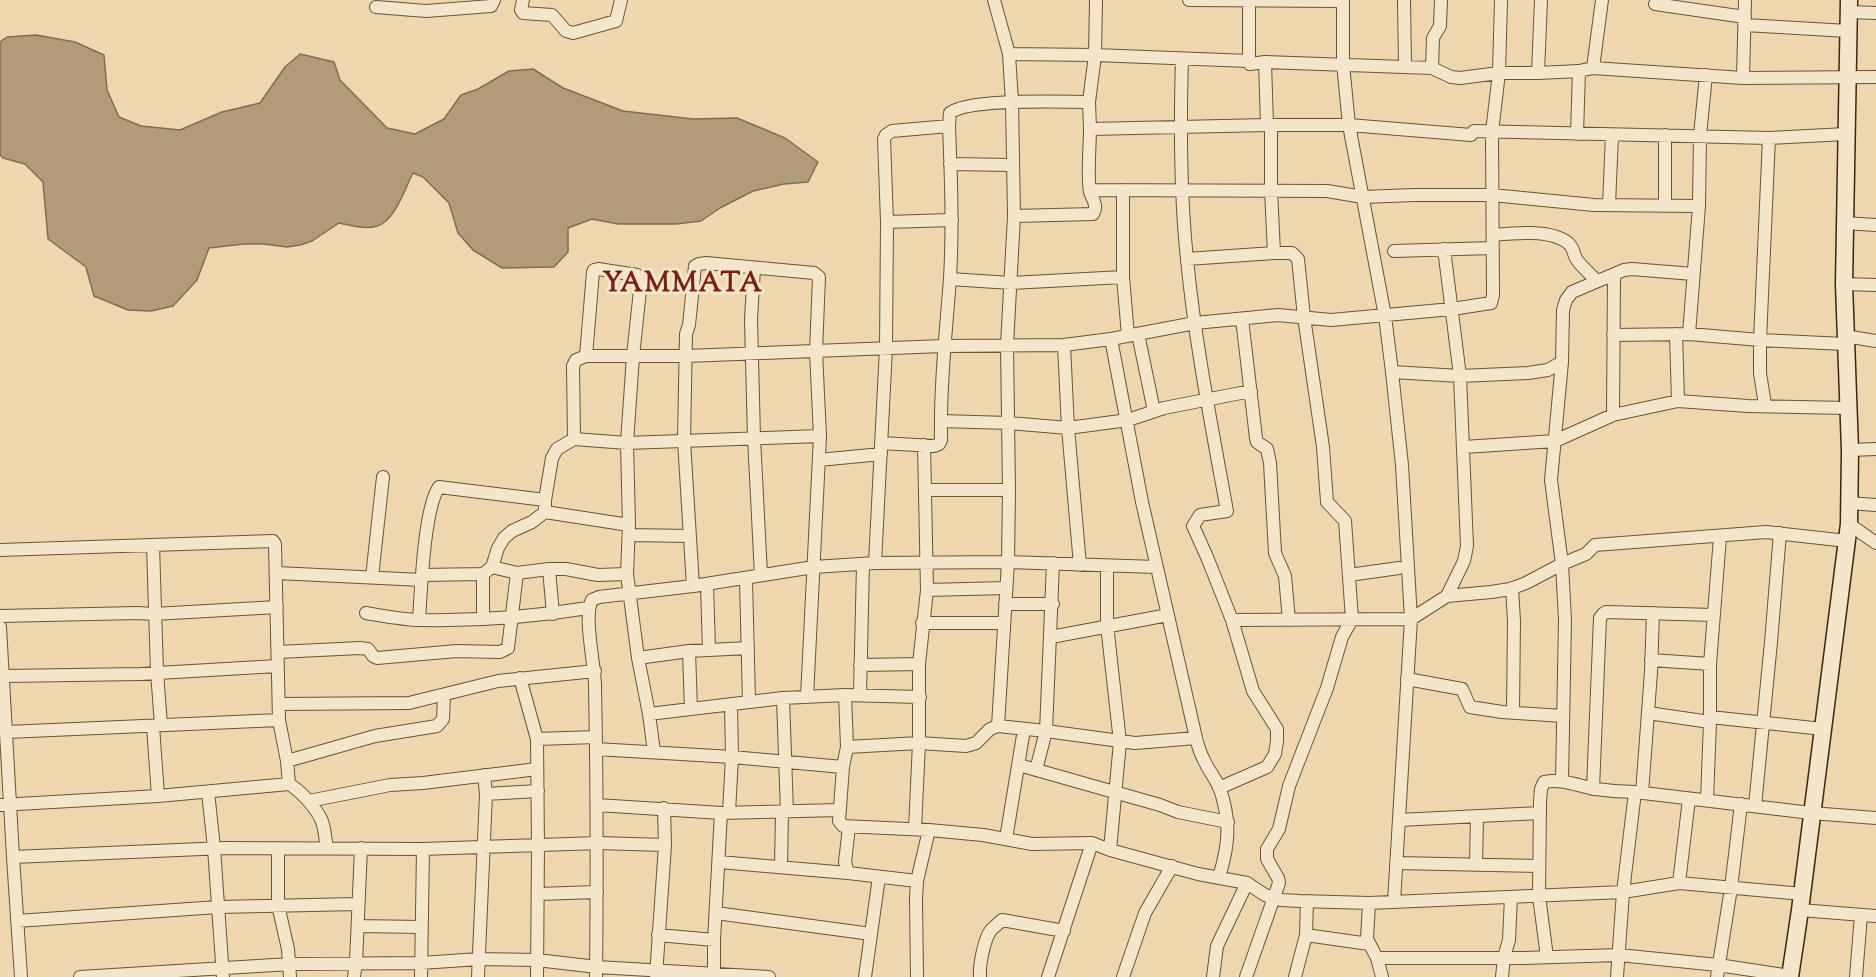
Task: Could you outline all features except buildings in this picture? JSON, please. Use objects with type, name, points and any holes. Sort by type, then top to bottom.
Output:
[{"type":"street","points":[[384,5],[426,11],[491,6],[494,0]]},
{"type":"street","points":[[523,0],[521,10],[523,13],[552,15],[566,31],[573,33],[616,21],[621,0]]},
{"type":"street","points":[[994,0],[1009,54],[1014,216],[1008,345],[1008,561],[998,726]]},
{"type":"street","points":[[1014,216],[1093,214],[1095,210],[1090,190],[1089,102],[1095,55],[1096,0]]},
{"type":"street","points":[[1189,0],[1343,1],[1343,64],[1349,125],[1392,372],[1402,465],[1411,618],[1394,902]]},
{"type":"street","points":[[1404,0],[1405,66]]},
{"type":"street","points":[[1432,68],[1433,38],[1440,26],[1441,0]]},
{"type":"street","points":[[574,439],[573,366],[576,360],[586,357],[687,356],[943,346],[1064,345],[1112,339],[1195,323],[1278,315],[1330,320],[1452,309],[1491,303],[1493,295],[1492,132],[1499,73],[1500,0]]},
{"type":"street","points":[[1538,73],[1541,0]]},
{"type":"street","points":[[1593,68],[1602,0]]},
{"type":"street","points":[[1743,78],[1745,0]]},
{"type":"street","points":[[1249,1],[1249,61]]},
{"type":"street","points":[[1655,4],[1745,21],[1848,31]]},
{"type":"street","points":[[1377,958],[1619,955],[1717,971],[1790,977],[1849,524],[1850,450],[1845,340],[1844,223],[1849,6],[1876,13]]},
{"type":"street","points":[[1009,54],[1249,61],[1250,64],[1265,62],[1405,66],[1432,68],[1451,77],[1460,78],[1499,73],[1579,71],[1593,68],[1743,78],[1876,77]]},
{"type":"street","points":[[1182,59],[1180,127],[1186,259],[1227,511],[1200,515],[1192,526],[1232,620],[1253,691],[1277,729],[1275,754],[1267,767],[1219,788]]},
{"type":"street","points":[[1265,62],[1274,253]]},
{"type":"street","points":[[1577,134],[1579,71]]},
{"type":"street","points":[[1689,333],[1699,206],[1700,135],[1706,75]]},
{"type":"street","points":[[819,460],[881,449],[939,444],[941,440],[943,346],[950,279],[952,220],[950,112],[954,109],[1012,102],[1089,102]]},
{"type":"street","points":[[1090,129],[1349,125],[1471,135],[1474,131],[1769,138],[1846,134]]},
{"type":"street","points":[[860,694],[860,665],[881,449],[886,348],[887,222],[884,139],[892,130],[949,126]]},
{"type":"street","points":[[1609,205],[1612,135]]},
{"type":"street","points":[[1665,135],[1665,205]]},
{"type":"street","points":[[1765,405],[1760,373],[1760,340],[1769,138]]},
{"type":"street","points":[[950,164],[1012,165]]},
{"type":"street","points":[[1090,190],[1327,191],[1363,197],[1492,195],[1594,206],[1699,206]]},
{"type":"street","points":[[1123,190],[1122,278],[1133,335],[1155,411]]},
{"type":"street","points":[[887,222],[952,220]]},
{"type":"street","points":[[1844,223],[1876,225]]},
{"type":"street","points":[[1493,235],[1529,232],[1559,238],[1569,243],[1575,258],[1597,281]]},
{"type":"street","points":[[1394,251],[1492,248]]},
{"type":"street","points":[[1444,249],[1460,376],[1467,546],[1464,561],[1447,596]]},
{"type":"street","points":[[1186,259],[1274,253],[1292,253],[1298,259],[1323,447],[1327,502],[1329,507],[1341,514],[1345,520],[1352,619],[1342,637],[1327,688],[1289,786],[1279,829],[1267,849],[1267,859],[1279,883],[1246,977]]},
{"type":"street","points":[[693,586],[684,441],[686,334],[695,266],[706,263],[817,275],[816,352],[820,436],[807,697]]},
{"type":"street","points":[[754,269],[751,307],[754,438],[761,575]]},
{"type":"street","points":[[586,357],[594,270],[637,275],[641,281],[627,443],[629,530],[627,574],[654,752]]},
{"type":"street","points":[[1562,781],[1565,620],[1562,564],[1551,480],[1562,362],[1563,310],[1572,292],[1624,270],[1693,274]]},
{"type":"street","points":[[1613,415],[1614,275]]},
{"type":"street","points":[[950,279],[1011,283],[1122,278]]},
{"type":"street","points":[[1844,284],[1876,285]]},
{"type":"street","points":[[1242,319],[1256,438],[1257,442],[1267,449],[1270,463],[1275,553],[1285,576],[1289,620]]},
{"type":"street","points":[[1613,335],[1689,333],[1760,340],[1876,341]]},
{"type":"street","points":[[1676,334],[1678,400]]},
{"type":"street","points":[[1112,339],[1142,502],[1196,738],[1203,760],[1219,788],[1228,822],[1226,854],[1219,877]]},
{"type":"street","points":[[1064,345],[1068,428],[1080,565]]},
{"type":"street","points":[[1392,372],[1460,376],[1528,373],[1548,370],[1562,362]]},
{"type":"street","points":[[940,421],[1068,428],[1128,420],[1207,398],[1251,390]]},
{"type":"street","points":[[1464,447],[1555,441],[1613,415],[1678,400],[1748,406],[1848,408]]},
{"type":"street","points":[[483,619],[488,570],[498,548],[504,538],[512,531],[532,522],[545,506],[552,458],[557,449],[565,443],[574,439],[627,443],[820,436]]},
{"type":"street","points":[[915,830],[919,743],[919,664],[927,590],[924,445]]},
{"type":"street","points":[[1850,450],[1876,449]]},
{"type":"street","points":[[372,577],[383,477]]},
{"type":"street","points":[[419,620],[432,500],[440,487],[545,506],[629,530],[690,536]]},
{"type":"street","points":[[926,490],[1009,490]]},
{"type":"street","points":[[1849,503],[1876,505]]},
{"type":"street","points":[[1849,524],[1876,543]]},
{"type":"street","points":[[1232,620],[1411,618],[1447,596],[1491,592],[1526,583],[1586,554],[1596,545],[1766,532],[1847,541]]},
{"type":"street","points":[[1755,806],[1780,533]]},
{"type":"street","points":[[1707,800],[1710,664],[1720,537]]},
{"type":"street","points":[[0,550],[273,541],[277,573],[279,720],[289,784],[309,801],[322,820],[327,848]]},
{"type":"street","points":[[153,545],[158,796]]},
{"type":"street","points":[[597,972],[598,843],[595,670],[588,608],[592,600],[599,597],[746,579],[814,567],[1008,561],[1157,567]]},
{"type":"street","points":[[1036,770],[1046,731],[1053,563]]},
{"type":"street","points":[[1107,566],[1107,625],[1120,742],[1110,850]]},
{"type":"street","points":[[1349,574],[1399,568]]},
{"type":"street","points":[[549,569],[553,614]]},
{"type":"street","points":[[277,573],[422,577],[488,570],[517,573],[566,569],[598,575],[627,574]]},
{"type":"street","points":[[278,652],[355,648],[368,649],[376,658],[421,653],[500,652],[508,648],[510,642],[517,573]]},
{"type":"street","points":[[746,579],[749,702]]},
{"type":"street","points":[[707,584],[709,650]]},
{"type":"street","points":[[927,590],[1006,588]]},
{"type":"street","points":[[1512,588],[1513,711]]},
{"type":"street","points":[[1005,603],[1053,604]]},
{"type":"street","points":[[0,616],[154,614],[277,607]]},
{"type":"street","points":[[366,613],[419,620],[483,619],[553,614],[588,608]]},
{"type":"street","points":[[1593,789],[1600,618],[1606,612],[1714,615]]},
{"type":"street","points":[[1617,977],[1623,892],[1648,713],[1653,613]]},
{"type":"street","points":[[1051,637],[1168,615]]},
{"type":"street","points":[[922,623],[1004,623]]},
{"type":"street","points":[[0,627],[7,732],[5,805],[12,857],[21,977]]},
{"type":"street","points":[[638,658],[689,651],[748,648]]},
{"type":"street","points":[[689,651],[691,709]]},
{"type":"street","points":[[1651,660],[1710,664]]},
{"type":"street","points":[[860,665],[919,664]]},
{"type":"street","points":[[3,679],[278,666]]},
{"type":"street","points":[[279,704],[393,704],[420,701],[498,681],[595,670]]},
{"type":"street","points":[[520,678],[537,739],[537,977]]},
{"type":"street","points":[[1407,679],[1462,689],[1470,707],[1502,712],[1563,716]]},
{"type":"street","points":[[650,714],[783,698],[860,694],[920,698]]},
{"type":"street","points":[[287,761],[375,736],[437,726],[442,720],[444,695]]},
{"type":"street","points":[[845,695],[847,747],[839,810],[840,824],[849,827],[929,830],[1032,844],[1092,843],[1198,874],[1247,883],[1265,895],[1281,900],[1369,903],[1539,896],[1623,892],[1679,883],[1731,888],[1861,915],[1876,916]]},
{"type":"street","points":[[780,867],[785,762],[783,698]]},
{"type":"street","points":[[714,975],[719,862],[732,757],[731,704]]},
{"type":"street","points":[[1648,713],[1823,729]]},
{"type":"street","points":[[7,732],[279,720]]},
{"type":"street","points":[[847,747],[919,743],[966,746],[976,743],[990,729],[998,726],[1135,743],[1196,738]]},
{"type":"street","points":[[1006,839],[1024,729]]},
{"type":"street","points":[[537,739],[596,743],[654,752],[843,767]]},
{"type":"street","points":[[1019,765],[1178,812],[1228,822]]},
{"type":"street","points":[[309,801],[390,785],[537,769]]},
{"type":"street","points":[[478,977],[486,794],[484,776]]},
{"type":"street","points":[[1548,957],[1539,896],[1541,789],[1544,782],[1562,781],[1593,789],[1876,818]]},
{"type":"street","points":[[5,805],[158,796],[289,784]]},
{"type":"street","points":[[486,794],[538,791]]},
{"type":"street","points":[[207,792],[214,848],[222,972]]},
{"type":"street","points":[[1679,883],[1689,799]]},
{"type":"street","points":[[1717,971],[1731,888],[1741,804]]},
{"type":"street","points":[[597,805],[725,813],[839,810]]},
{"type":"street","points":[[656,974],[665,845],[664,808]]},
{"type":"street","points":[[1399,820],[1540,813]]},
{"type":"street","points":[[1476,865],[1477,816]]},
{"type":"street","points":[[848,873],[845,862],[849,827]]},
{"type":"street","points":[[916,977],[917,880],[929,830]]},
{"type":"street","points":[[12,857],[214,848],[483,849],[598,843],[665,845]]},
{"type":"street","points":[[1048,977],[1092,843]]},
{"type":"street","points":[[354,977],[361,848]]},
{"type":"street","points":[[278,849],[278,905],[290,964],[290,977]]},
{"type":"street","points":[[421,977],[423,849]]},
{"type":"street","points":[[719,862],[917,880]]},
{"type":"street","points":[[1396,863],[1539,866]]},
{"type":"street","points":[[1123,977],[1145,913],[1172,866]]},
{"type":"street","points":[[865,977],[879,877]]},
{"type":"street","points":[[1213,977],[1217,946],[1247,883]]},
{"type":"street","points":[[538,894],[597,892]]},
{"type":"street","points":[[1502,977],[1503,957],[1509,940],[1511,897]]},
{"type":"street","points":[[1295,977],[1306,935],[1306,901]]},
{"type":"street","points":[[1369,903],[1367,939],[1377,958],[1382,977]]},
{"type":"street","points":[[17,921],[218,907],[358,904]]},
{"type":"street","points":[[716,913],[871,934]]},
{"type":"street","points":[[1856,977],[1861,915]]},
{"type":"street","points":[[980,977],[982,953],[989,932],[1002,921],[1064,931]]},
{"type":"street","points":[[358,926],[422,927]]},
{"type":"street","points":[[658,935],[714,940]]},
{"type":"street","points":[[1306,935],[1368,944]]},
{"type":"street","points":[[80,977],[222,972],[290,964],[421,963],[479,959],[537,960],[597,972],[769,977]]},
{"type":"shaded area","points":[[36,35],[75,42],[104,55],[107,90],[119,117],[141,126],[180,130],[222,112],[260,103],[285,67],[300,54],[334,62],[340,80],[387,128],[415,134],[444,119],[461,95],[478,89],[509,71],[533,69],[563,88],[623,111],[693,119],[737,118],[785,138],[818,162],[808,182],[784,184],[753,191],[701,221],[676,224],[618,224],[592,219],[568,228],[568,252],[554,267],[502,268],[473,250],[458,233],[449,203],[423,177],[413,173],[394,211],[389,218],[377,226],[363,227],[339,223],[312,241],[287,247],[244,244],[209,248],[197,280],[173,306],[151,311],[128,310],[94,296],[86,267],[48,239],[43,182],[25,164],[3,158],[0,155],[0,42],[7,37]]},
{"type":"district","name":"YAMMATA","points":[[683,286]]}]
